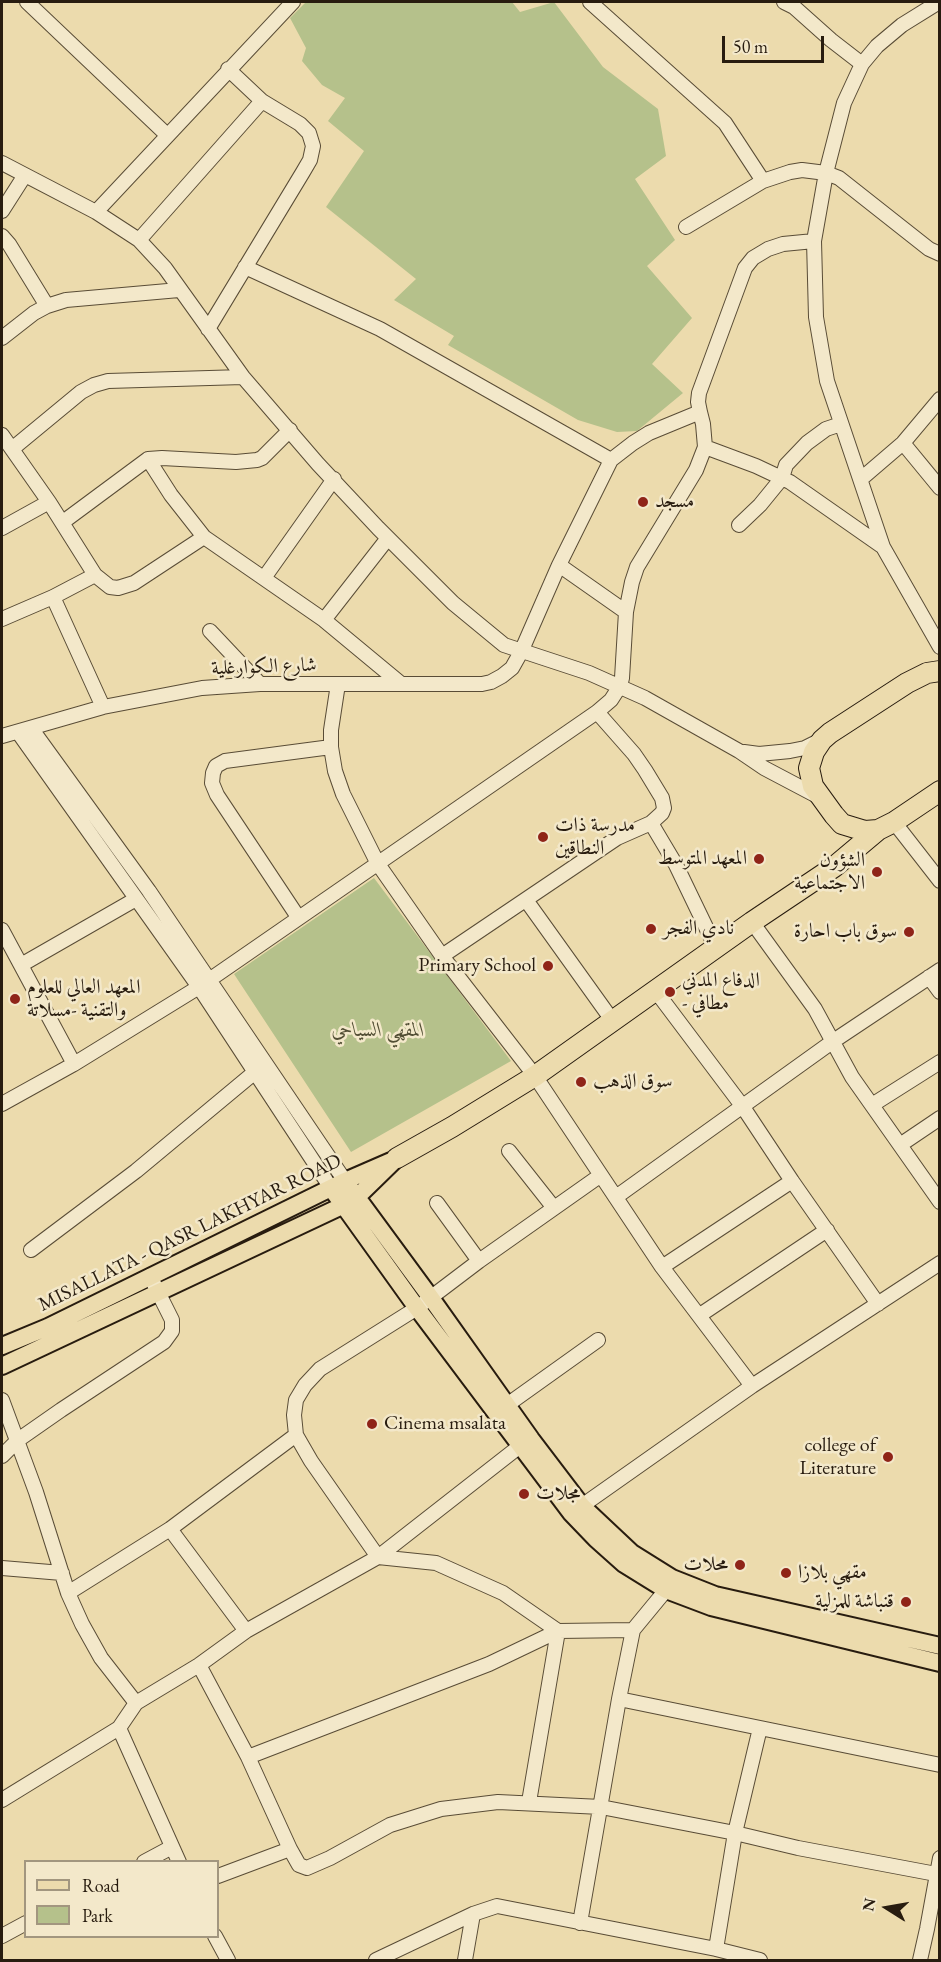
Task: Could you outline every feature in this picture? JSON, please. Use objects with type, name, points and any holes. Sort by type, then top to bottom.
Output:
[{"type":"highway","points":[[834,867],[844,841],[842,825],[820,798],[810,780],[809,768],[814,752],[822,740],[907,683],[927,673],[939,671]]},
{"type":"highway","points":[[397,1158],[534,1076],[834,867],[886,826],[939,791]]},
{"type":"highway","points":[[842,825],[865,831],[886,826]]},
{"type":"main road","name":"MISALLATA - QASR LAKHYAR ROAD","points":[[2,1346],[48,1327],[397,1158]]},
{"type":"main road","points":[[2,1366],[350,1201],[397,1158]]},
{"type":"main road","points":[[338,1185],[431,1298],[501,1409],[520,1446],[624,1564],[666,1590],[711,1607],[939,1663]]},
{"type":"main road","points":[[350,1201],[417,1308],[501,1409],[577,1509],[632,1553],[691,1587],[800,1615],[939,1646]]},
{"type":"street","points":[[27,2],[167,135]]},
{"type":"street","points":[[96,212],[293,2]]},
{"type":"street","points":[[590,2],[725,123],[763,181]]},
{"type":"street","points":[[784,2],[794,7],[862,64]]},
{"type":"street","points":[[939,2],[902,25],[877,46],[862,64],[844,103],[826,173],[814,241],[816,317],[827,381],[883,547],[939,647]]},
{"type":"street","points":[[208,329],[310,160],[313,146],[309,133],[300,124],[261,101],[228,69]]},
{"type":"street","points":[[139,240],[261,101]]},
{"type":"street","points":[[2,163],[96,212],[139,240],[165,268],[243,377],[318,464],[453,603],[504,645],[589,673],[645,698],[820,798]]},
{"type":"street","points":[[686,227],[763,181],[802,170],[826,173],[852,187],[929,249],[939,254]]},
{"type":"street","points":[[2,211],[25,175]]},
{"type":"street","points":[[2,236],[47,306]]},
{"type":"street","points":[[2,1104],[74,1064],[203,984],[597,712],[611,700],[620,686],[628,595],[637,567],[696,470],[705,447],[698,402],[699,393],[745,268],[753,258],[768,249],[783,244],[814,241]]},
{"type":"street","points":[[245,267],[380,329],[611,460],[633,442],[649,433],[700,412]]},
{"type":"street","points":[[2,338],[47,306],[66,300],[179,290]]},
{"type":"street","points":[[12,449],[81,392],[93,385],[108,381],[243,377]]},
{"type":"street","points":[[861,479],[903,443],[939,399]]},
{"type":"street","points":[[739,525],[760,505],[782,478],[786,465],[814,436],[841,424]]},
{"type":"street","points":[[63,522],[148,459],[236,462],[257,460],[262,458],[290,430]]},
{"type":"street","points":[[2,435],[50,502],[95,574],[110,587],[134,583],[204,537]]},
{"type":"street","points":[[903,443],[939,488]]},
{"type":"street","points":[[705,447],[782,478],[808,493],[883,547]]},
{"type":"street","points":[[148,459],[171,495],[204,537],[324,620],[400,683]]},
{"type":"street","name":"شارع الكوارغلية","points":[[2,736],[103,707],[202,688],[260,684],[455,685],[491,682],[512,668],[521,652],[559,566],[611,460]]},
{"type":"street","points":[[264,578],[334,479]]},
{"type":"street","points":[[2,528],[50,502]]},
{"type":"street","points":[[324,620],[388,538]]},
{"type":"street","points":[[559,566],[626,612]]},
{"type":"street","points":[[2,619],[53,597],[95,574]]},
{"type":"street","points":[[53,597],[103,707]]},
{"type":"street","points":[[210,631],[260,684]]},
{"type":"street","points":[[338,684],[331,730],[334,771],[378,864],[442,956],[534,1076],[662,1267],[752,1386]]},
{"type":"street","points":[[442,956],[617,838],[651,823],[662,813],[664,808],[662,798],[634,754],[597,712]]},
{"type":"street","points":[[24,730],[136,899],[203,984],[338,1185]]},
{"type":"street","points":[[24,730],[148,891],[255,1072],[338,1185]]},
{"type":"street","points":[[739,751],[759,754],[790,751],[805,748],[822,740]]},
{"type":"street","points":[[298,917],[218,795],[212,783],[213,773],[216,766],[225,760],[331,747]]},
{"type":"street","points":[[651,823],[680,872],[716,948]]},
{"type":"street","points":[[886,826],[939,881]]},
{"type":"street","points":[[21,965],[136,899]]},
{"type":"street","points":[[526,900],[612,1020]]},
{"type":"street","points":[[752,922],[815,1009],[852,1077],[939,1202]]},
{"type":"street","points":[[2,930],[74,1064]]},
{"type":"street","points":[[616,1197],[832,1042],[934,974],[939,992]]},
{"type":"street","points":[[655,990],[743,1107],[878,1304]]},
{"type":"street","points":[[872,1106],[939,1062]]},
{"type":"street","points":[[31,1250],[136,1171],[255,1072]]},
{"type":"street","points":[[900,1145],[939,1118]]},
{"type":"street","points":[[509,1151],[554,1208]]},
{"type":"street","points":[[558,1631],[503,1593],[436,1563],[378,1557],[311,1461],[296,1435],[294,1415],[296,1400],[305,1385],[320,1370],[417,1308],[601,1175]]},
{"type":"street","points":[[662,1267],[792,1181]]},
{"type":"street","points":[[437,1203],[479,1261]]},
{"type":"street","points":[[700,1315],[827,1230]]},
{"type":"street","points":[[577,1509],[752,1386],[939,1263]]},
{"type":"street","points":[[2,1456],[18,1440],[164,1342],[172,1331],[172,1320],[150,1276]]},
{"type":"street","points":[[501,1409],[598,1340]]},
{"type":"street","points":[[2,1400],[18,1440],[68,1593],[101,1658],[136,1703]]},
{"type":"street","points":[[68,1593],[171,1529],[296,1435]]},
{"type":"street","points":[[2,1800],[118,1728],[136,1703],[199,1665],[246,1631],[378,1557],[520,1446]]},
{"type":"street","points":[[171,1529],[246,1631]]},
{"type":"street","points":[[2,1568],[62,1573]]},
{"type":"street","points":[[580,1923],[633,1630],[666,1590]]},
{"type":"street","points":[[248,1757],[489,1664],[558,1631],[633,1630]]},
{"type":"street","points":[[529,1802],[558,1631]]},
{"type":"street","points":[[199,1665],[248,1757],[290,1850],[300,1865],[307,1868],[390,1825],[441,1809],[498,1802],[529,1802],[602,1807],[936,1874]]},
{"type":"street","points":[[619,1699],[939,1765]]},
{"type":"street","points":[[118,1728],[177,1860]]},
{"type":"street","points":[[716,1949],[735,1833],[760,1728]]},
{"type":"street","points":[[148,1860],[172,1847]]},
{"type":"street","points":[[219,1876],[290,1850]]},
{"type":"street","points":[[920,1960],[939,1858]]},
{"type":"street","points":[[376,1960],[473,1914],[497,1906],[716,1949],[760,1960]]},
{"type":"street","points":[[465,1960],[473,1914]]},
{"type":"street","points":[[2,1936],[24,1924]]},
{"type":"street","points":[[216,1938],[228,1960]]},
{"type":"green space","points":[[306,2],[512,2],[520,12],[554,2],[603,67],[658,109],[666,156],[635,179],[675,240],[647,266],[692,318],[652,364],[683,393],[637,431],[617,432],[578,420],[448,345],[454,336],[394,300],[416,279],[326,207],[364,151],[328,121],[345,98],[322,85],[302,61],[306,48],[290,18]]},
{"type":"green space","name":"المقهي السياحي","points":[[374,878],[511,1061],[351,1152],[234,974]]},
{"type":"place","name":"مسجد","points":[[643,502]]},
{"type":"place","name":"مدرسة ذات النطاقين","points":[[543,837]]},
{"type":"place","name":"المعهد المتوسط","points":[[759,859]]},
{"type":"place","name":"الشؤون الاجتماعية","points":[[877,872]]},
{"type":"place","name":"نادي الفجر","points":[[651,929]]},
{"type":"place","name":"سوق باب احارة","points":[[909,932]]},
{"type":"place","name":"Primary School","points":[[548,966]]},
{"type":"place","name":"الدفاع المدني - مطافي","points":[[670,992]]},
{"type":"place","name":"المعهد العالي للعلوم والتقنية -مسلاتة","points":[[15,999]]},
{"type":"place","name":"سوق الذهب","points":[[581,1082]]},
{"type":"place","name":"Cinema msalata","points":[[372,1424]]},
{"type":"place","name":"college of Literature","points":[[888,1457]]},
{"type":"place","name":"مجلات","points":[[524,1494]]},
{"type":"place","name":"محلات","points":[[740,1565]]},
{"type":"place","name":"مقهي بلازا","points":[[786,1573]]},
{"type":"place","name":"قنباشة للمزلية","points":[[906,1602]]}]
